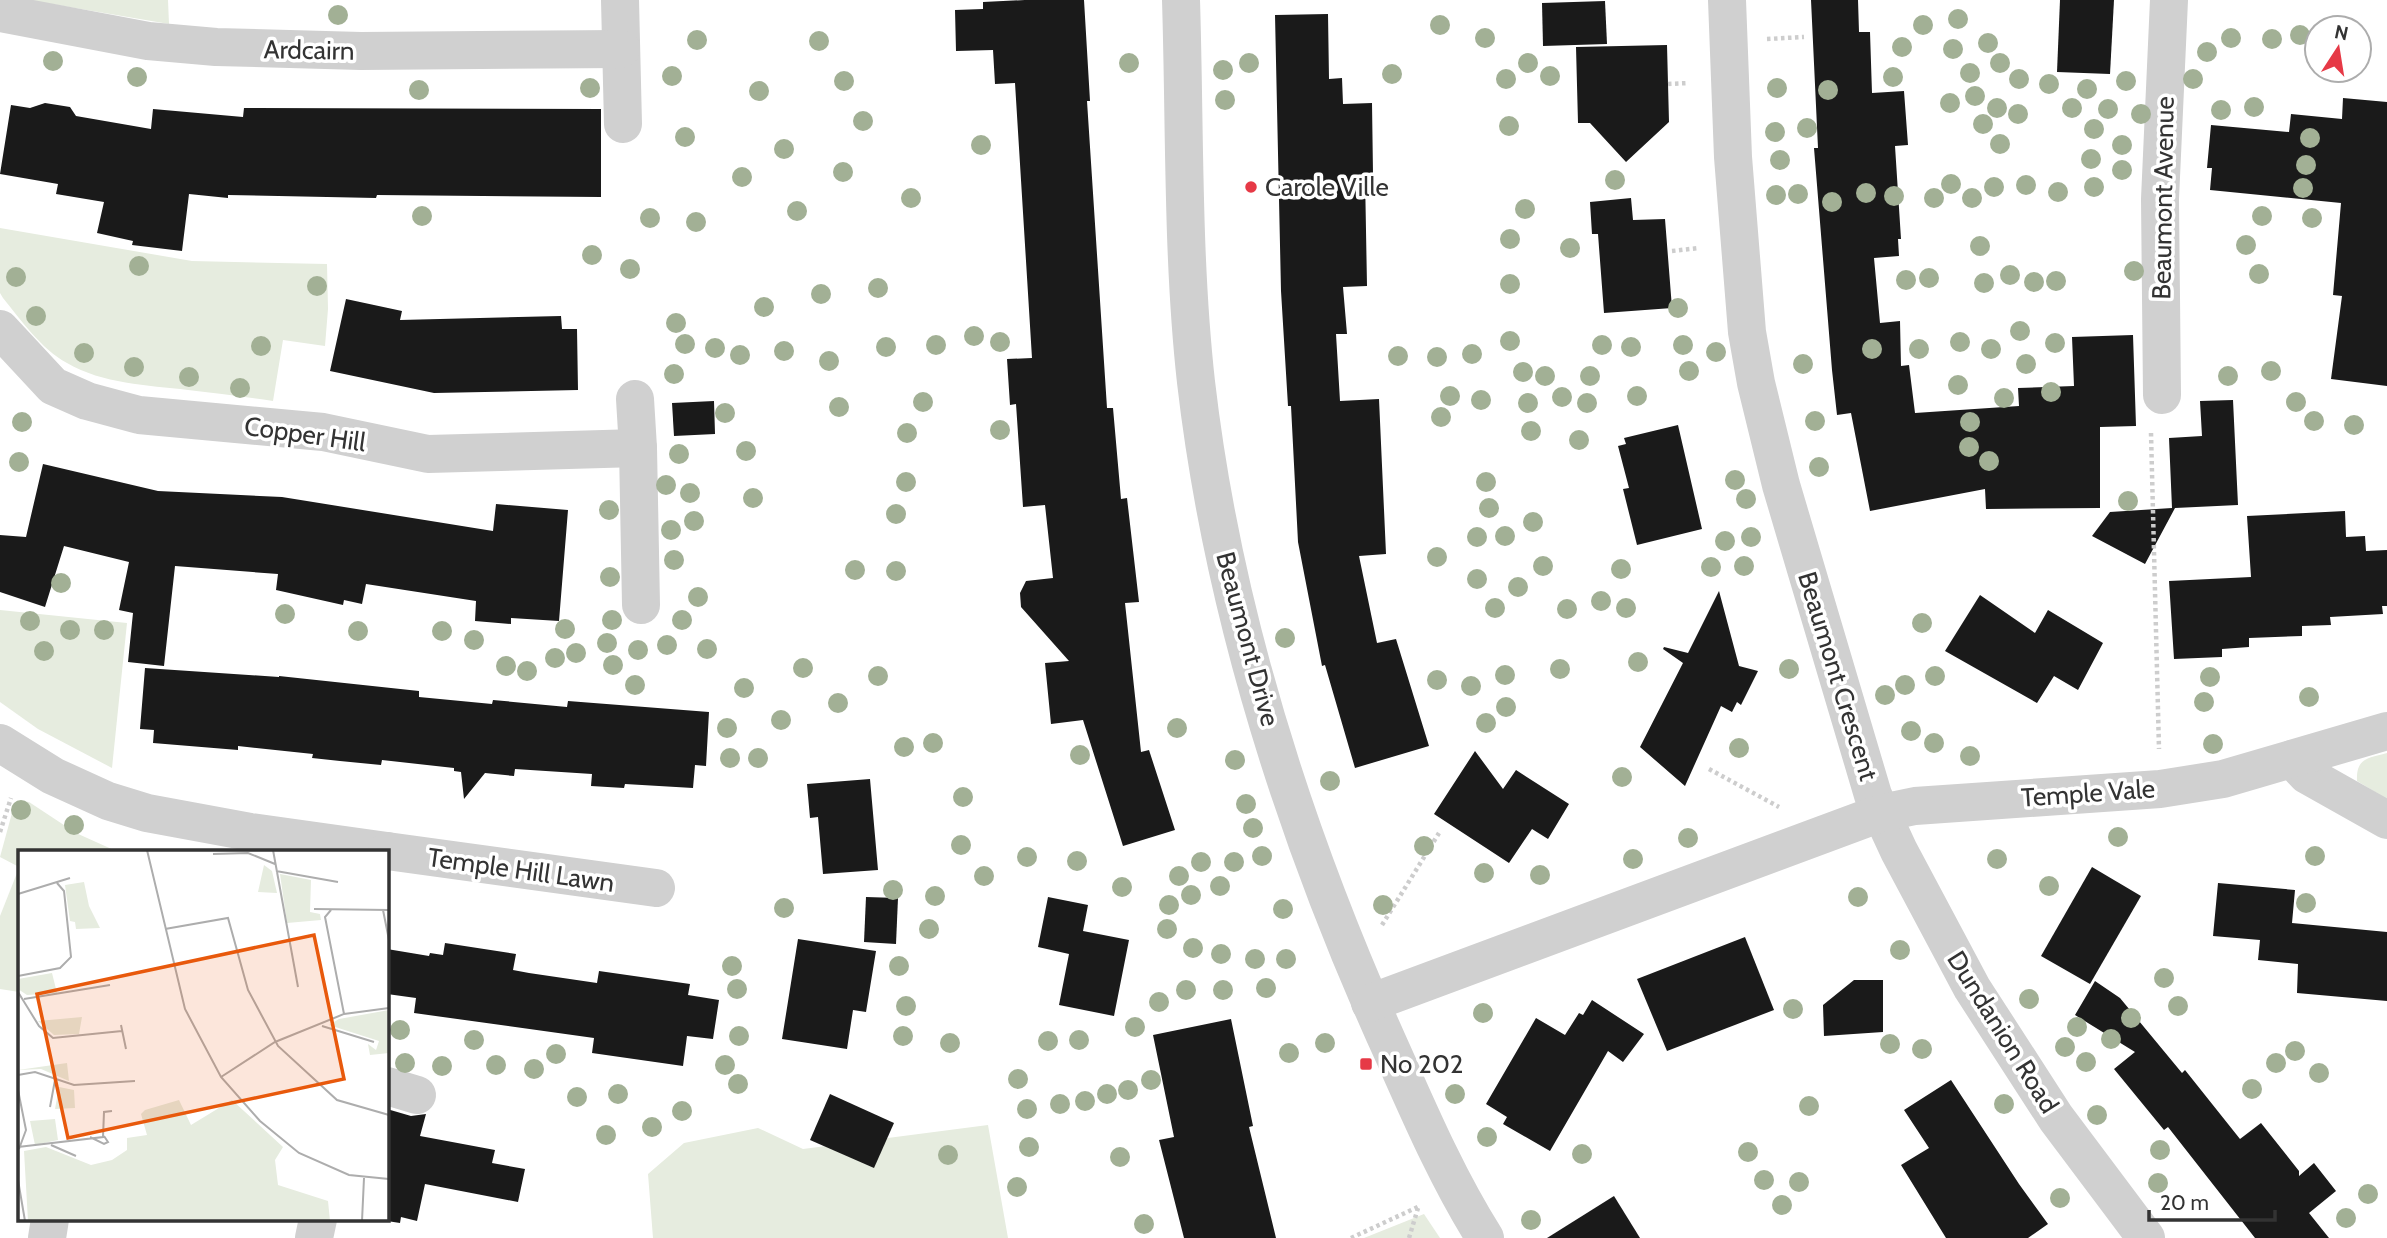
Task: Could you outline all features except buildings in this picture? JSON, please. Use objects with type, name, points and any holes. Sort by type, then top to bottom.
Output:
[{"type":"street","points":[[620,0],[623,124]]},
{"type":"street","name":"Beaumont Drive","points":[[1181,0],[1183,144],[1196,384],[1210,476],[1231,583],[1264,705],[1302,825],[1370,1003],[1434,1143],[1485,1238]]},
{"type":"street","name":"Beaumont Crescent","points":[[1370,1003],[1881,813],[1873,794],[1782,485],[1754,370],[1747,332],[1738,223],[1727,0]]},
{"type":"street","name":"Beaumont Avenue","points":[[2162,395],[2160,199],[2169,0]]},
{"type":"street","name":"Ardcairn","points":[[0,13],[148,41],[216,47],[361,51],[621,49]]},
{"type":"street","name":"Copper Hill","points":[[0,330],[53,386],[87,401],[139,415],[323,432],[428,454],[638,448]]},
{"type":"street","points":[[635,399],[641,605]]},
{"type":"street","name":"Temple Vale","points":[[1881,813],[1943,803],[2160,789],[2223,779],[2387,731]]},
{"type":"street","name":"Temple Hill Lawn","points":[[0,743],[53,776],[108,801],[147,813],[250,832],[380,850]]},
{"type":"street","points":[[2292,759],[2307,775],[2387,820]]},
{"type":"street","name":"Dundanion Road","points":[[1881,813],[1972,988],[2056,1118],[2146,1238]]},
{"type":"street","name":"Temple Hill Lawn","points":[[388,851],[656,888]]},
{"type":"street","points":[[47,1238],[50,1220]]},
{"type":"street","points":[[314,1238],[318,1220]]},
{"type":"path","points":[[1756,40],[1804,37]]},
{"type":"path","points":[[1672,250],[1700,248]]},
{"type":"path","points":[[2160,789],[2151,425],[2162,395]]},
{"type":"path","points":[[1709,769],[1780,807]]},
{"type":"path","points":[[0,832],[12,796]]},
{"type":"path","points":[[1381,926],[1439,833]]},
{"type":"path","points":[[1351,1238],[1428,1201]]},
{"type":"path","points":[[1409,1238],[1418,1208]]},
{"type":"shaded area","points":[[28,0],[168,0],[169,24]]},
{"type":"shaded area","points":[[0,228],[192,261],[327,264],[325,346],[283,340],[273,401],[141,385],[81,370],[58,357],[32,334],[0,293]]},
{"type":"shaded area","points":[[0,610],[127,623],[112,768],[38,729],[0,702]]},
{"type":"shaded area","points":[[2387,753],[2387,799],[2357,781],[2357,773],[2364,760]]},
{"type":"shaded area","points":[[22,801],[29,802],[76,833],[114,850],[18,850],[18,866],[0,857],[12,813]]},
{"type":"shaded area","points":[[18,871],[18,992],[0,989],[0,916]]},
{"type":"shaded area","points":[[988,1125],[1008,1238],[653,1238],[648,1174],[684,1143],[758,1128],[803,1149]]},
{"type":"shaded area","points":[[1424,1214],[1440,1238],[1364,1238]]},
{"type":"place","name":"Carole Ville","points":[[1251,187]]},
{"type":"place","name":"No 202","points":[[1366,1064]]}]
